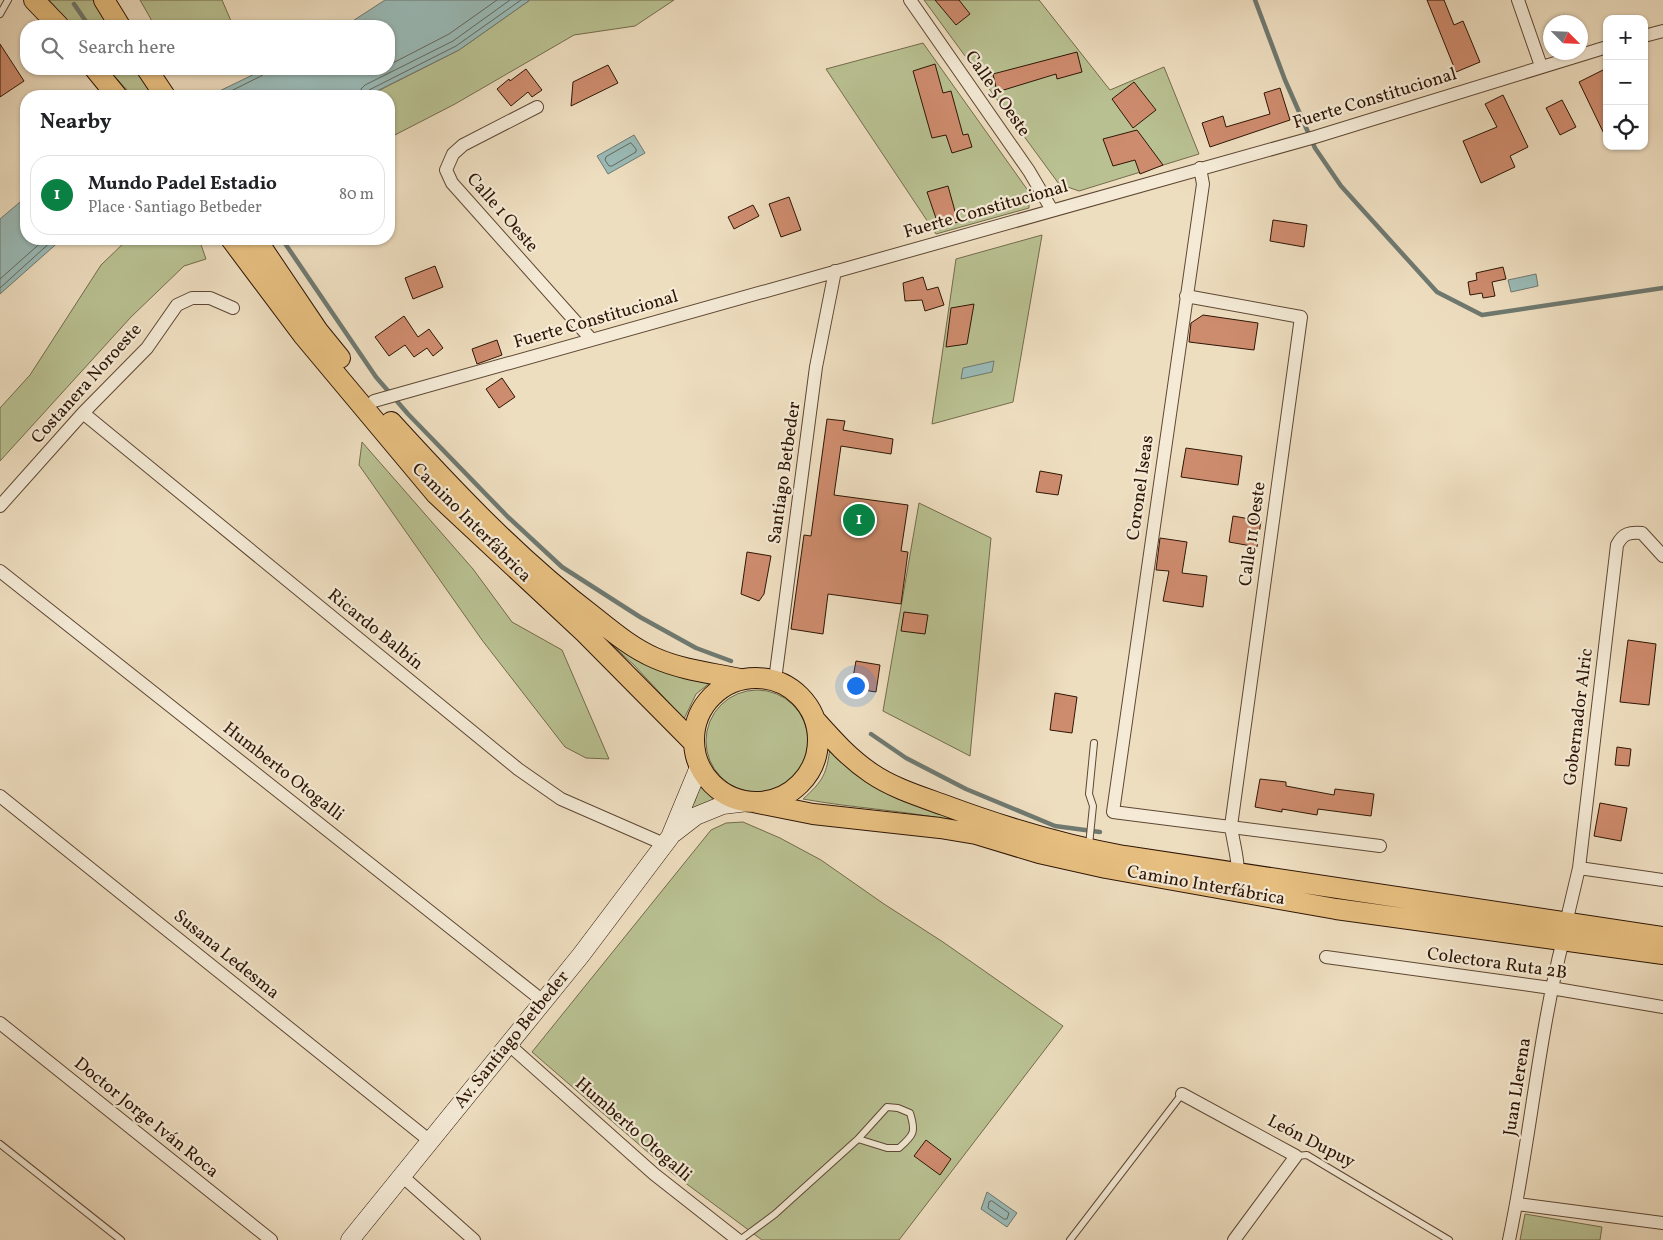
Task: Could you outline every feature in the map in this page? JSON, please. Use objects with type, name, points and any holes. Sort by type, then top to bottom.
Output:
[{"type":"main road","points":[[34,0],[53,20]]},
{"type":"main road","points":[[100,75],[112,90]]},
{"type":"main road","points":[[151,75],[161,90]]},
{"type":"main road","name":"Camino Interfábrica","points":[[236,245],[303,335],[436,494],[585,633],[694,743]]},
{"type":"main road","name":"Camino Interfábrica","points":[[260,245],[318,331],[374,400],[441,476],[487,523],[574,602],[633,647],[657,659],[680,667],[740,679],[758,677],[775,680],[793,689],[807,703],[816,721],[849,757],[872,774],[898,789],[986,821],[1049,840],[1088,849],[1238,873],[1565,931],[1663,954]]},
{"type":"main road","name":"Camino Interfábrica","points":[[740,679],[721,688],[705,703],[696,722],[694,743],[699,767],[710,782],[725,794],[751,802],[813,814],[940,828],[967,833],[1039,854],[1106,868],[1326,908],[1565,931],[1663,937]]},
{"type":"main road","name":"Camino Interfábrica","points":[[751,802],[778,798],[794,789],[808,775],[816,758],[819,739],[816,721]]},
{"type":"main road","points":[[667,840],[699,767]]},
{"type":"main road","points":[[667,840],[696,816],[723,805],[751,802]]},
{"type":"main road","name":"Av. Santiago Betbeder","points":[[350,1240],[581,955],[667,840]]},
{"type":"street","name":"Calle 5 Oeste","points":[[910,0],[1029,172],[1052,210]]},
{"type":"street","points":[[1518,0],[1541,66]]},
{"type":"street","points":[[1648,35],[1663,31]]},
{"type":"street","name":"Fuerte Constitucional","points":[[374,400],[1315,137],[1603,48]]},
{"type":"street","name":"Calle 1 Oeste","points":[[537,107],[463,145],[453,154],[446,170],[452,183],[591,339]]},
{"type":"street","name":"Coronel Iseas","points":[[1200,168],[1203,184],[1113,812],[1231,826]]},
{"type":"street","name":"Santiago Betbeder","points":[[775,680],[816,367],[835,271]]},
{"type":"street","name":"Calle 11 Oeste","points":[[1186,296],[1302,317],[1231,826],[1233,845],[1238,859],[1238,873]]},
{"type":"street","name":"Costanera Noroeste","points":[[0,506],[83,413],[147,348],[177,305],[192,298],[210,298],[232,308]]},
{"type":"street","name":"Ricardo Balbín","points":[[83,413],[518,770],[561,799],[667,840]]},
{"type":"street","name":"Gobernador Alric","points":[[1565,931],[1579,868],[1617,545],[1621,538],[1629,532],[1642,533],[1663,556]]},
{"type":"street","name":"Humberto Otogalli","points":[[0,571],[543,1001]]},
{"type":"street","name":"Susana Ledesma","points":[[0,796],[430,1141]]},
{"type":"street","points":[[1231,826],[1380,846]]},
{"type":"street","points":[[1579,868],[1663,880]]},
{"type":"street","name":"Juan Llerena","points":[[1509,1240],[1517,1204],[1551,988],[1565,931]]},
{"type":"street","name":"Colectora Ruta 2B","points":[[1326,957],[1551,988],[1663,1007]]},
{"type":"street","name":"Doctor Jorge Iván Roca","points":[[0,1023],[271,1240]]},
{"type":"street","name":"Humberto Otogalli","points":[[508,1044],[654,1174],[739,1240]]},
{"type":"street","name":"León Dupuy","points":[[1182,1094],[1296,1156]]},
{"type":"street","points":[[1234,1240],[1296,1156]]},
{"type":"street","points":[[402,1176],[474,1240]]},
{"type":"street","points":[[1517,1204],[1663,1223]]},
{"type":"lane","points":[[0,14],[8,0]]},
{"type":"lane","points":[[1088,849],[1093,806],[1089,794],[1094,743]]},
{"type":"lane","points":[[1070,1240],[1182,1094]]},
{"type":"lane","points":[[739,1240],[775,1214],[858,1139],[887,1107],[898,1108],[910,1113],[915,1127],[911,1138],[899,1148],[887,1148],[858,1139]]},
{"type":"lane","points":[[0,1144],[121,1240]]},
{"type":"lane","name":"León Dupuy","points":[[1296,1156],[1307,1155],[1449,1240]]},
{"type":"green space","points":[[50,0],[97,0],[109,20],[61,20],[43,2]]},
{"type":"green space","points":[[140,0],[222,0],[231,20],[151,20]]},
{"type":"green space","points":[[530,0],[674,0],[635,26],[574,35],[455,104],[395,135],[395,90],[380,90],[459,50]]},
{"type":"green space","points":[[924,0],[1039,0],[1110,90],[1164,67],[1199,154],[1079,191],[1059,184]]},
{"type":"green space","points":[[923,43],[1029,192],[1029,208],[936,234],[826,69]]},
{"type":"green space","points":[[113,75],[145,75],[155,90],[127,90]]},
{"type":"green space","points":[[1042,235],[1013,402],[932,424],[956,259]]},
{"type":"green space","points":[[122,245],[201,245],[206,259],[184,266],[131,317],[0,461],[0,408],[30,375],[101,265]]},
{"type":"green space","points":[[246,245],[252,245],[355,385],[421,462],[516,554],[598,627],[636,654],[685,673],[715,679],[696,694],[684,719],[634,665],[414,460],[351,385]]},
{"type":"green space","points":[[362,442],[473,569],[512,622],[562,650],[609,759],[586,758],[565,747],[482,640],[359,465]]},
{"type":"green space","points":[[919,503],[991,538],[970,756],[883,711]]},
{"type":"green space","points":[[757,690],[776,694],[793,705],[804,722],[808,741],[804,760],[793,777],[776,788],[757,792],[738,788],[721,777],[710,760],[706,741],[710,722],[721,705],[738,694]]},
{"type":"green space","points":[[830,747],[1038,846],[983,828],[950,820],[803,799],[820,782],[827,764]]},
{"type":"green space","points":[[701,781],[710,790],[723,798],[683,820],[695,801]]},
{"type":"green space","points":[[743,822],[780,838],[821,860],[1063,1026],[899,1240],[762,1240],[672,1173],[532,1052],[711,830],[726,823]]},
{"type":"green space","points":[[1525,1214],[1602,1227],[1600,1240],[1520,1240]]},
{"type":"water","points":[[385,0],[530,0],[459,50],[379,90],[221,90],[253,75],[395,75],[395,20],[354,20]]},
{"type":"water","points":[[634,135],[645,153],[608,174],[597,156]]},
{"type":"water","points":[[20,202],[20,245],[55,245],[0,294],[0,219]]},
{"type":"water","points":[[1536,274],[1538,286],[1511,292],[1508,280]]},
{"type":"water","points":[[994,361],[992,372],[961,379],[963,368]]},
{"type":"water","points":[[987,1192],[1017,1213],[1007,1227],[981,1209]]},
{"type":"building","points":[[935,0],[959,0],[970,14],[956,25]]},
{"type":"building","points":[[1427,0],[1444,0],[1454,25],[1463,21],[1480,62],[1456,72]]},
{"type":"building","points":[[0,44],[24,81],[0,97]]},
{"type":"building","points":[[1077,52],[1082,72],[1057,79],[1056,74],[997,92],[993,74]]},
{"type":"building","points":[[935,64],[943,93],[951,91],[963,135],[968,134],[972,147],[952,153],[946,135],[932,138],[913,71]]},
{"type":"building","points":[[608,65],[618,83],[571,106],[573,82]]},
{"type":"building","points":[[526,69],[542,90],[532,97],[528,92],[511,106],[497,89]]},
{"type":"building","points":[[1603,70],[1603,132],[1579,82]]},
{"type":"building","points":[[1134,82],[1156,110],[1133,128],[1112,99]]},
{"type":"building","points":[[1280,88],[1290,120],[1210,147],[1202,123],[1223,116],[1226,127],[1270,114],[1264,93]]},
{"type":"building","points":[[1503,95],[1528,147],[1510,156],[1515,167],[1481,183],[1463,141],[1497,127],[1485,104]]},
{"type":"building","points":[[1562,100],[1576,127],[1560,135],[1546,108]]},
{"type":"building","points":[[1137,130],[1163,165],[1140,174],[1135,160],[1113,166],[1103,139]]},
{"type":"building","points":[[948,186],[958,222],[939,227],[927,192]]},
{"type":"building","points":[[789,197],[801,230],[781,237],[769,204]]},
{"type":"building","points":[[753,205],[759,216],[734,229],[728,217]]},
{"type":"building","points":[[1273,220],[1307,225],[1304,247],[1270,241]]},
{"type":"building","points":[[435,266],[443,287],[413,299],[405,278]]},
{"type":"building","points":[[1503,267],[1506,279],[1492,282],[1495,296],[1483,298],[1482,293],[1470,295],[1468,282],[1477,280],[1476,273]]},
{"type":"building","points":[[923,277],[927,290],[938,287],[944,305],[925,311],[922,300],[905,301],[903,283]]},
{"type":"building","points":[[974,304],[967,344],[946,347],[951,308]]},
{"type":"building","points":[[1203,315],[1258,323],[1254,350],[1189,342],[1191,323]]},
{"type":"building","points":[[404,316],[418,337],[429,329],[443,348],[433,356],[427,348],[414,357],[405,345],[389,356],[375,337]]},
{"type":"building","points":[[497,340],[502,355],[477,364],[472,349]]},
{"type":"building","points":[[502,378],[515,397],[499,408],[486,389]]},
{"type":"building","points":[[827,419],[845,421],[843,430],[893,439],[891,454],[841,446],[834,495],[908,505],[901,551],[908,552],[901,604],[828,594],[823,634],[791,629],[804,535],[811,536]]},
{"type":"building","points":[[1186,448],[1242,456],[1238,485],[1181,477]]},
{"type":"building","points":[[1040,471],[1062,475],[1058,495],[1036,492]]},
{"type":"building","points":[[1233,516],[1261,521],[1257,547],[1229,542]]},
{"type":"building","points":[[1160,538],[1187,542],[1182,573],[1207,576],[1203,607],[1163,601],[1169,571],[1156,570]]},
{"type":"building","points":[[747,552],[771,556],[764,594],[759,601],[741,594]]},
{"type":"building","points":[[904,612],[928,615],[925,634],[901,631]]},
{"type":"building","points":[[1628,640],[1656,644],[1649,705],[1620,702]]},
{"type":"building","points":[[856,661],[880,665],[876,692],[851,688]]},
{"type":"building","points":[[1055,693],[1077,697],[1072,733],[1050,730]]},
{"type":"building","points":[[1617,747],[1631,749],[1629,766],[1615,765]]},
{"type":"building","points":[[1260,779],[1286,782],[1286,786],[1334,795],[1335,789],[1374,794],[1371,816],[1318,809],[1317,815],[1282,809],[1282,812],[1255,807]]},
{"type":"building","points":[[1600,803],[1627,808],[1621,841],[1594,836]]},
{"type":"building","points":[[926,1140],[951,1159],[940,1175],[914,1156]]},
{"type":"waterway","points":[[1255,0],[1285,80],[1315,148],[1341,186],[1437,292],[1482,315],[1663,288]]},
{"type":"waterway","points":[[74,4],[85,20]]},
{"type":"waterway","points":[[286,245],[376,377],[408,414],[508,517],[562,567],[640,617],[696,648],[731,661]]},
{"type":"waterway","points":[[871,734],[906,758],[966,789],[1055,826],[1100,832]]},
{"type":"place","name":"Mundo Padel Estadio","points":[[859,520]]}]
